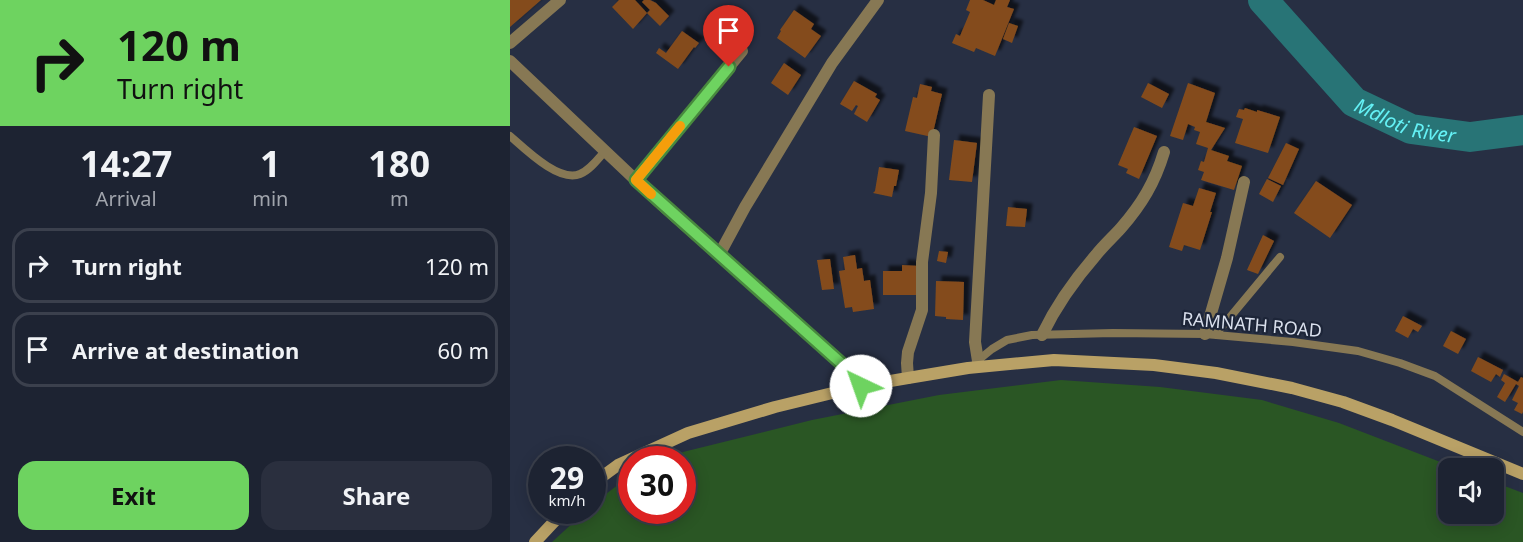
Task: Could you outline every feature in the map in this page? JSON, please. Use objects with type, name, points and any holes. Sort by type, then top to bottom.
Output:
[{"type":"street","points":[[510,43],[560,0]]},
{"type":"street","points":[[719,255],[745,207],[826,73],[878,0]]},
{"type":"street","points":[[636,180],[742,51]]},
{"type":"street","points":[[510,61],[636,180],[842,364],[861,386]]},
{"type":"street","points":[[973,364],[989,95]]},
{"type":"street","points":[[908,378],[908,352],[921,310],[922,261],[931,193],[934,135]]},
{"type":"street","points":[[1042,335],[1061,301],[1096,255],[1143,201],[1157,174],[1164,152]]},
{"type":"street","points":[[1210,334],[1244,182]]},
{"type":"street","points":[[606,474],[618,465],[688,433],[775,407],[861,386],[973,364],[1054,360],[1154,365],[1216,373],[1292,388],[1343,402],[1523,474]]},
{"type":"street","points":[[535,542],[552,524]]},
{"type":"lane","points":[[510,136],[541,162],[567,175],[578,175],[584,172],[605,151]]},
{"type":"lane","points":[[1210,334],[1281,257]]},
{"type":"lane","name":"RAMNATH ROAD","points":[[973,364],[1007,340],[1032,335],[1210,334],[1293,342],[1358,351],[1435,376],[1523,432]]},
{"type":"green space","points":[[1061,380],[1160,387],[1262,400],[1339,423],[1438,461],[1438,524],[1504,524],[1504,486],[1523,493],[1523,542],[552,542],[572,524],[606,524],[606,494],[618,485],[618,524],[696,524],[696,449],[812,420],[939,395]]},
{"type":"building","points":[[510,0],[541,0],[510,27]]},
{"type":"building","points":[[619,0],[635,0],[647,13],[633,29],[612,7]]},
{"type":"building","points":[[644,0],[656,3],[669,16],[660,26],[647,13],[650,10],[642,2]]},
{"type":"building","points":[[970,0],[983,0],[994,5],[996,0],[1010,0],[1007,7],[1014,9],[995,56],[976,48],[974,52],[952,43],[956,34],[960,36],[970,12],[966,10]]},
{"type":"building","points":[[794,10],[814,24],[811,29],[821,36],[805,58],[777,38]]},
{"type":"building","points":[[716,17],[741,34],[729,51],[704,33]]},
{"type":"building","points":[[1009,23],[1018,26],[1012,43],[1003,39]]},
{"type":"building","points":[[682,31],[699,43],[678,69],[656,53],[659,48],[666,53]]},
{"type":"building","points":[[784,63],[801,75],[788,95],[771,83]]},
{"type":"building","points":[[854,81],[877,94],[875,97],[880,100],[867,122],[854,114],[858,106],[856,105],[852,111],[840,104]]},
{"type":"building","points":[[1148,83],[1169,94],[1162,108],[1141,97]]},
{"type":"building","points":[[1188,83],[1215,93],[1206,122],[1225,128],[1211,150],[1229,156],[1227,161],[1242,166],[1234,190],[1201,180],[1204,172],[1198,170],[1201,161],[1204,162],[1208,148],[1196,144],[1200,132],[1194,130],[1195,127],[1188,124],[1183,140],[1170,136]]},
{"type":"building","points":[[920,84],[932,87],[931,91],[942,94],[932,137],[905,131],[913,97],[917,98]]},
{"type":"building","points":[[1245,108],[1280,117],[1268,153],[1235,143],[1243,119],[1236,117],[1239,109],[1244,110]]},
{"type":"building","points":[[1134,127],[1157,136],[1139,179],[1126,173],[1128,169],[1118,165]]},
{"type":"building","points":[[954,140],[977,143],[972,182],[949,180]]},
{"type":"building","points":[[1286,143],[1299,149],[1283,185],[1268,178]]},
{"type":"building","points":[[879,167],[899,170],[892,197],[873,193]]},
{"type":"building","points":[[1267,179],[1281,186],[1273,202],[1259,194]]},
{"type":"building","points":[[1316,181],[1352,205],[1330,238],[1294,213]]},
{"type":"building","points":[[1199,188],[1216,193],[1200,250],[1184,245],[1182,251],[1169,247],[1183,203],[1193,206]]},
{"type":"building","points":[[1008,207],[1027,209],[1025,227],[1006,226]]},
{"type":"building","points":[[1263,235],[1274,241],[1258,274],[1247,270]]},
{"type":"building","points":[[939,251],[948,252],[946,263],[937,261]]},
{"type":"building","points":[[855,255],[857,269],[862,268],[864,281],[870,280],[874,309],[853,312],[852,307],[845,308],[839,271],[845,270],[843,257]]},
{"type":"building","points":[[830,259],[834,289],[822,290],[817,260]]},
{"type":"building","points":[[902,265],[919,266],[919,295],[883,295],[883,271],[902,271]]},
{"type":"building","points":[[936,281],[964,282],[963,320],[935,316]]},
{"type":"building","points":[[1403,316],[1422,326],[1418,332],[1413,329],[1408,338],[1395,331]]},
{"type":"building","points":[[1451,331],[1466,339],[1458,354],[1443,346]]},
{"type":"building","points":[[1478,357],[1503,370],[1500,377],[1496,374],[1491,382],[1471,371]]},
{"type":"building","points":[[1504,374],[1518,382],[1521,377],[1523,378],[1522,414],[1514,410],[1518,403],[1512,400],[1519,386],[1516,384],[1505,402],[1497,397],[1505,383],[1501,380]]},
{"type":"waterway","name":"Mdloti River","points":[[1263,0],[1354,102],[1411,129],[1470,137],[1523,130]]},
{"type":"slow traffic","points":[[651,194],[636,180],[680,126]]},
{"type":"route","points":[[729,67],[636,180],[842,364],[861,386]]}]
